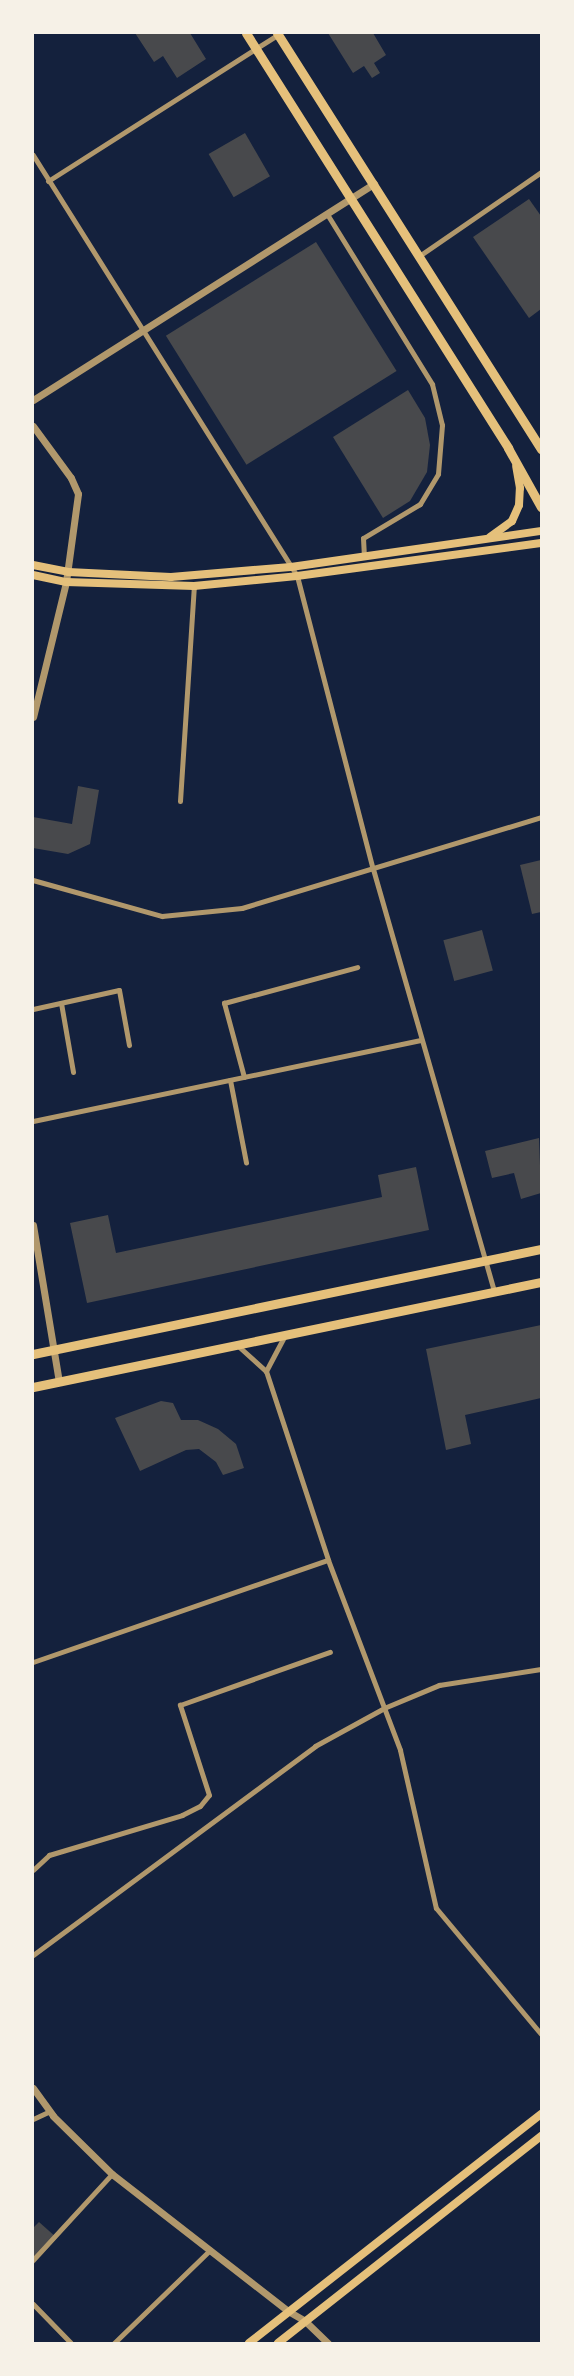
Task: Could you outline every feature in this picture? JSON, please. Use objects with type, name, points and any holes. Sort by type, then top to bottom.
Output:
[{"type":"main road","points":[[246,33],[352,198],[541,507]]},
{"type":"main road","points":[[279,34],[541,448]]},
{"type":"main road","points":[[487,539],[512,521],[519,505],[520,488],[515,462]]},
{"type":"main road","points":[[33,565],[68,572],[171,577],[291,567],[541,531]]},
{"type":"main road","points":[[33,575],[66,582],[194,586],[297,576],[541,543]]},
{"type":"main road","points":[[33,1354],[541,1250]]},
{"type":"main road","points":[[33,1387],[541,1282]]},
{"type":"main road","points":[[249,2343],[541,2114]]},
{"type":"main road","points":[[278,2343],[541,2136]]},
{"type":"street","points":[[48,181],[279,34]]},
{"type":"street","points":[[33,155],[297,576],[373,869],[494,1292]]},
{"type":"street","points":[[419,255],[541,172]]},
{"type":"street","points":[[33,400],[374,184]]},
{"type":"street","points":[[327,214],[432,384],[442,424],[438,474],[420,504],[363,538],[364,557]]},
{"type":"street","points":[[33,426],[71,478],[78,494],[66,582],[33,717]]},
{"type":"street","points":[[180,801],[194,586]]},
{"type":"street","points":[[33,880],[162,916],[242,908],[541,818]]},
{"type":"street","points":[[244,1077],[224,1003],[357,967]]},
{"type":"street","points":[[33,1009],[119,990],[129,1045]]},
{"type":"street","points":[[61,1003],[73,1072]]},
{"type":"street","points":[[33,1121],[421,1040]]},
{"type":"street","points":[[230,1080],[246,1162]]},
{"type":"street","points":[[33,1224],[59,1382]]},
{"type":"street","points":[[266,1371],[285,1335]]},
{"type":"street","points":[[237,1345],[266,1371],[328,1560],[400,1750],[436,1908],[541,2034]]},
{"type":"street","points":[[33,1662],[328,1560]]},
{"type":"street","points":[[33,1870],[49,1855],[182,1815],[200,1806],[209,1795],[180,1705],[330,1652]]},
{"type":"street","points":[[33,1955],[315,1746],[384,1708],[439,1685],[541,1669]]},
{"type":"street","points":[[33,2088],[50,2111],[112,2174],[288,2311],[305,2321],[328,2343]]},
{"type":"street","points":[[33,2119],[50,2111]]},
{"type":"street","points":[[33,2260],[112,2174]]},
{"type":"street","points":[[114,2343],[210,2250]]},
{"type":"street","points":[[33,2304],[71,2343]]},
{"type":"building","points":[[135,33],[190,33],[206,59],[177,78],[163,56],[154,62]]},
{"type":"building","points":[[328,33],[373,33],[386,55],[374,63],[380,73],[372,78],[364,66],[353,73]]},
{"type":"building","points":[[245,133],[270,176],[234,197],[209,154]]},
{"type":"building","points":[[529,199],[541,216],[541,309],[529,318],[473,237]]},
{"type":"building","points":[[316,242],[397,371],[246,465],[166,336]]},
{"type":"building","points":[[408,390],[425,418],[430,445],[427,472],[410,501],[383,518],[333,437]]},
{"type":"building","points":[[78,786],[99,790],[90,844],[68,854],[33,848],[33,817],[72,824]]},
{"type":"building","points":[[541,860],[541,912],[532,914],[520,865]]},
{"type":"building","points":[[482,930],[493,971],[454,981],[443,940]]},
{"type":"building","points":[[539,1138],[541,1193],[521,1199],[514,1173],[492,1178],[485,1151]]},
{"type":"building","points":[[416,1167],[429,1230],[87,1303],[70,1223],[108,1215],[116,1253],[382,1197],[378,1175]]},
{"type":"building","points":[[541,1325],[541,1398],[465,1415],[471,1444],[446,1450],[426,1349]]},
{"type":"building","points":[[161,1401],[173,1403],[181,1420],[198,1420],[218,1429],[236,1444],[244,1468],[223,1475],[216,1462],[199,1449],[186,1450],[140,1471],[115,1418]]},
{"type":"building","points":[[39,2222],[57,2238],[33,2265],[33,2228]]}]
